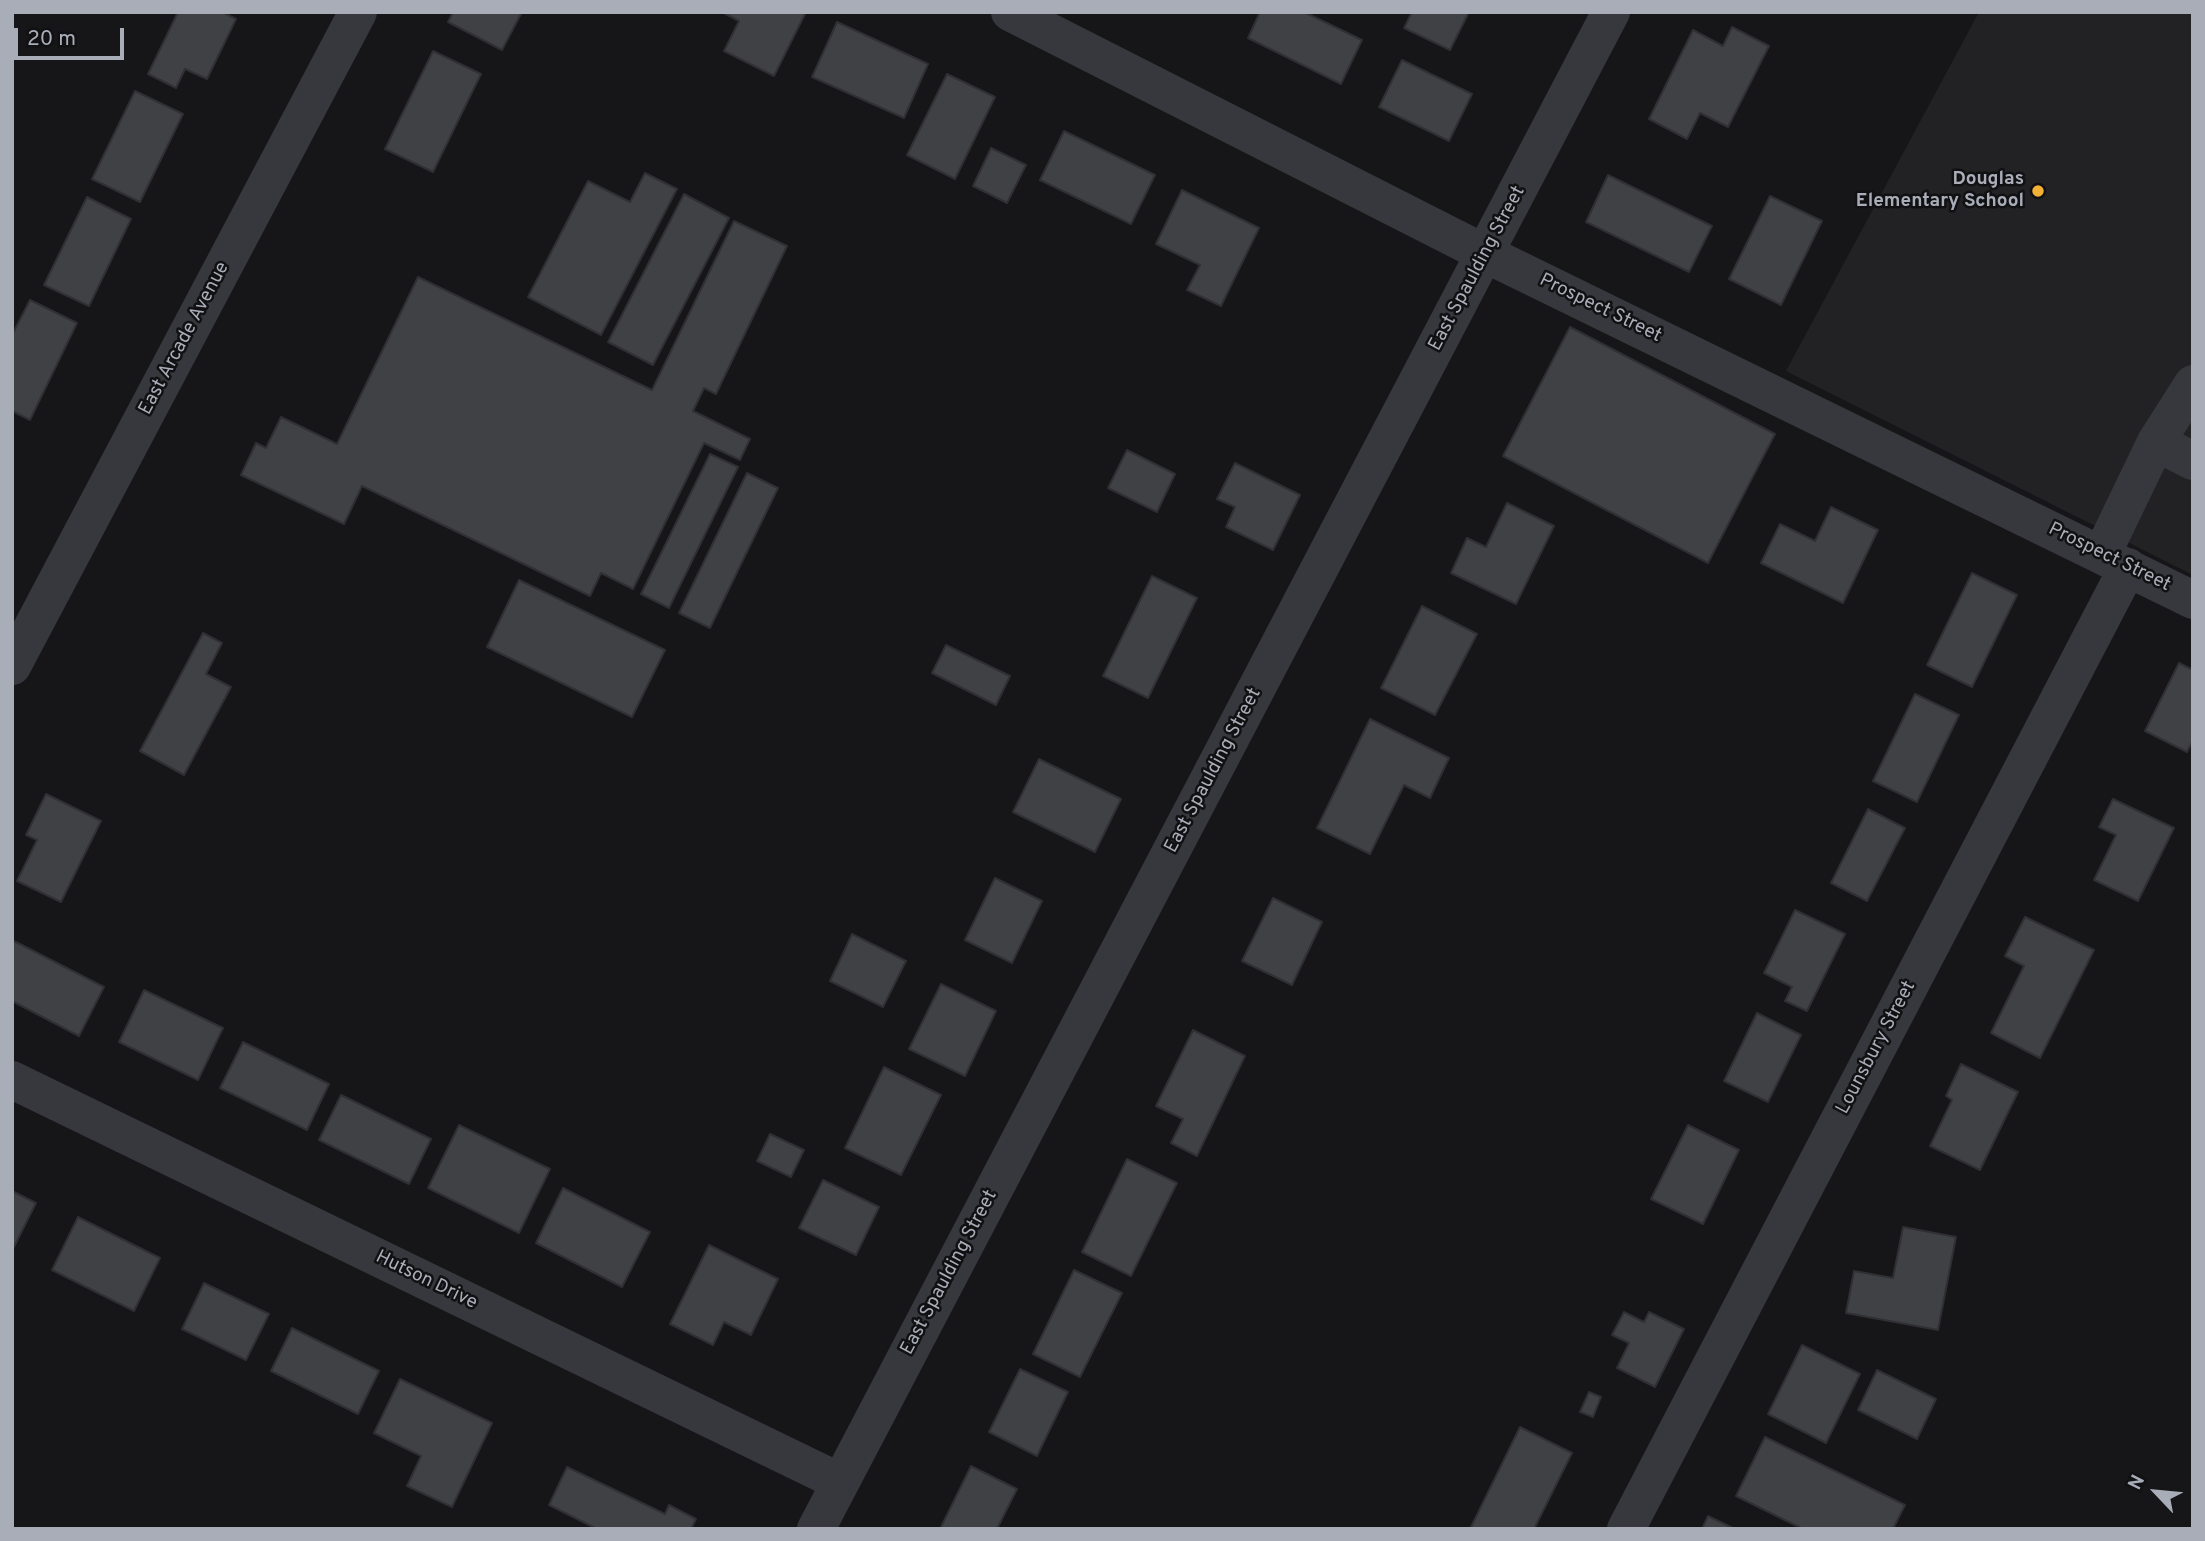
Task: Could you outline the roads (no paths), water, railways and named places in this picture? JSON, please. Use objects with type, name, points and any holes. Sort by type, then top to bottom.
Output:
[{"type":"street","name":"East Arcade Avenue","points":[[12,666],[358,12]]},
{"type":"street","name":"Prospect Street","points":[[1010,12],[1486,254],[2193,600]]},
{"type":"street","name":"East Spaulding Street","points":[[816,1529],[1611,12]]},
{"type":"street","name":"Lounsbury Street","points":[[1626,1529],[2115,561],[2156,442],[2193,384]]},
{"type":"street","points":[[2156,442],[2193,461]]},
{"type":"street","name":"Hutson Drive","points":[[12,1080],[840,1482]]},
{"type":"place","name":"Douglas Elementary School","points":[[2038,191]]}]
